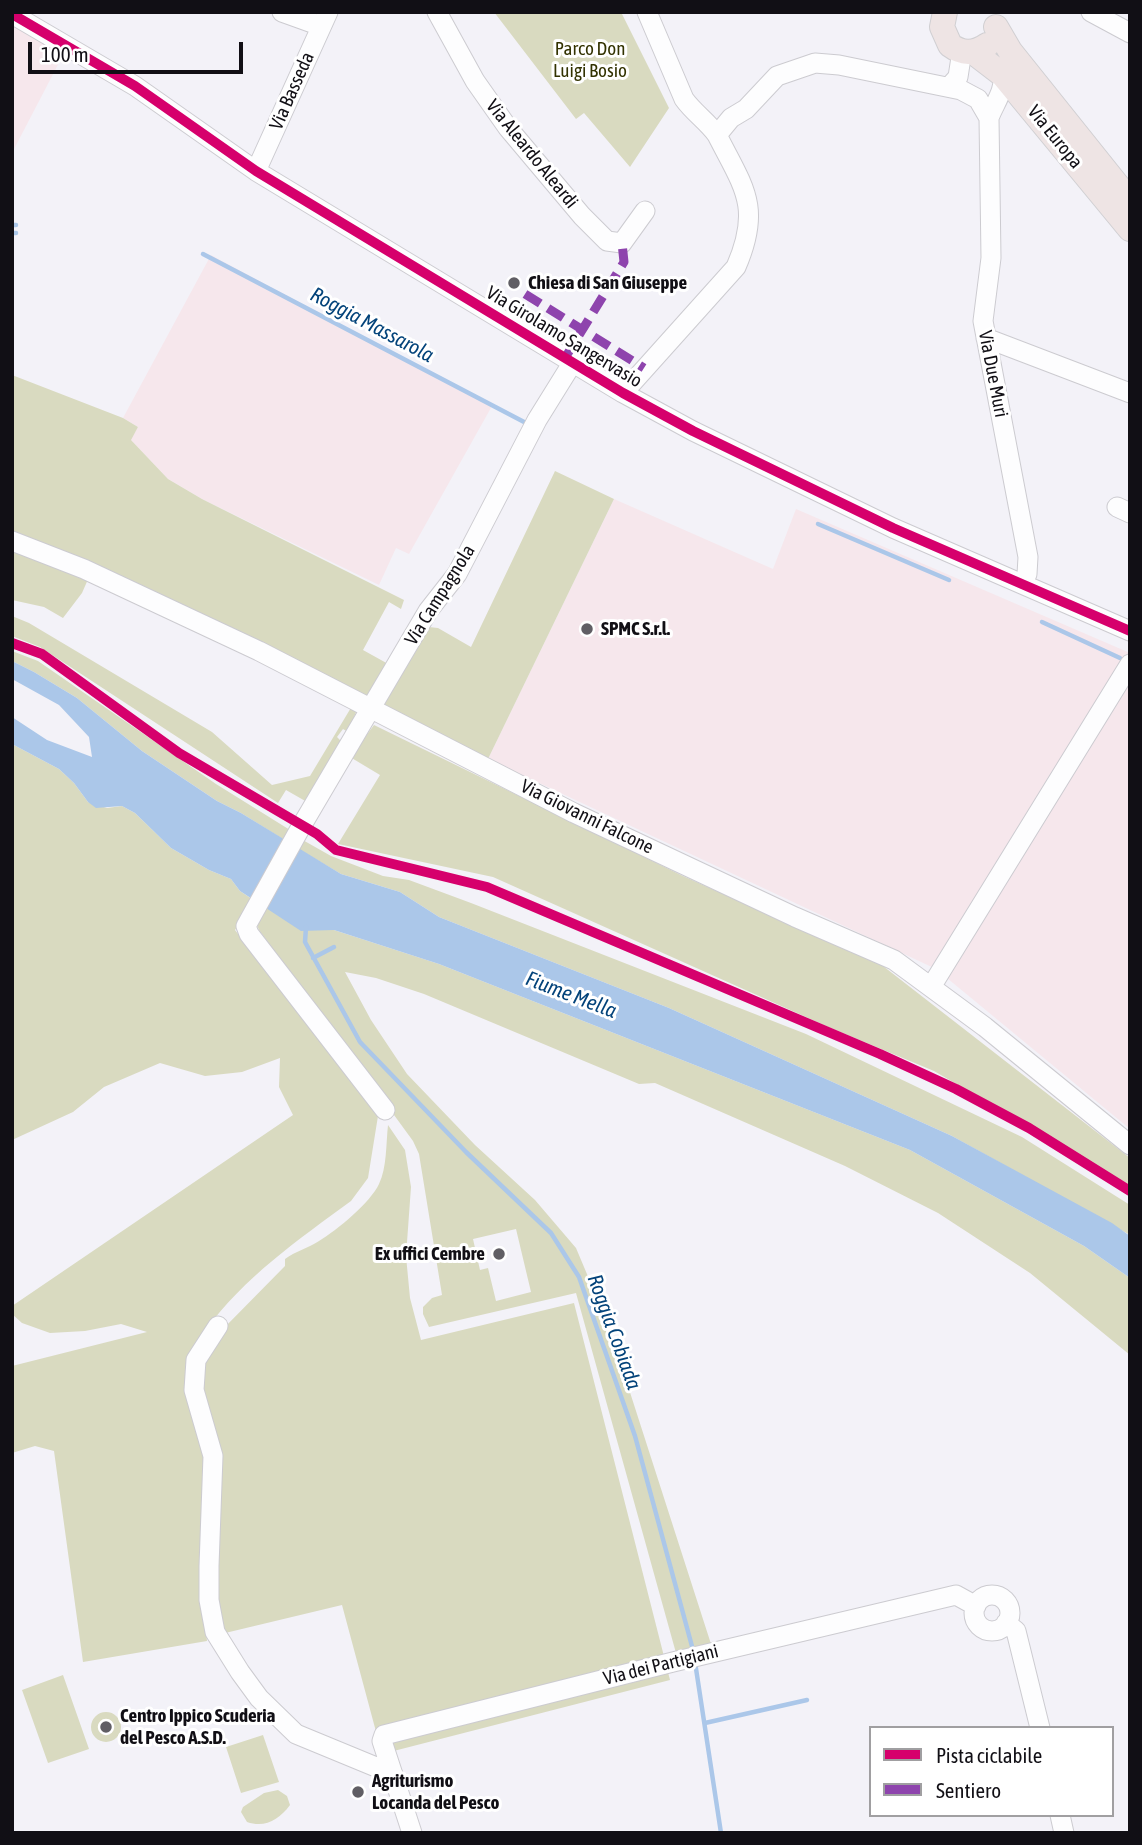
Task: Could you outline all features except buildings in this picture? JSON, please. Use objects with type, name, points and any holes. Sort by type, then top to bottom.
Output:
[{"type":"main road","name":"Via Europa","points":[[940,15],[946,39],[1003,75],[1130,229]]},
{"type":"main road","name":"Via Europa","points":[[967,51],[980,50],[991,40],[994,19]]},
{"type":"main road","name":"Via Europa","points":[[994,19],[1010,51],[1130,201]]},
{"type":"street","points":[[282,12],[325,19]]},
{"type":"street","name":"Via Aleardo Aleardi","points":[[437,12],[489,103],[582,216],[607,241],[622,243],[645,211]]},
{"type":"street","points":[[623,393],[736,267],[743,252],[750,216],[749,200],[717,135],[705,118],[691,109],[684,99],[647,12]]},
{"type":"street","points":[[1091,12],[1130,33]]},
{"type":"street","name":"Via Girolamo Sangervasio","points":[[12,14],[135,86],[256,171],[623,393],[693,431],[893,528],[1130,631]]},
{"type":"street","name":"Via Basseda","points":[[256,171],[325,19]]},
{"type":"street","points":[[954,82],[967,51]]},
{"type":"street","points":[[717,135],[731,118],[746,109],[777,76],[815,63],[954,82],[973,95],[985,108],[989,118],[1015,107],[1031,108]]},
{"type":"street","name":"Via Due Muri","points":[[1003,75],[1002,90],[989,118],[991,258],[983,321],[1028,557],[1027,574],[1022,584]]},
{"type":"street","points":[[986,338],[1130,393]]},
{"type":"street","name":"Via Campagnola","points":[[385,1110],[249,934],[246,926],[428,611],[457,573],[537,420],[573,362]]},
{"type":"street","name":"Via Giovanni Falcone","points":[[12,541],[84,569],[259,651],[574,813],[795,917],[894,960],[985,1027],[1130,1145]]},
{"type":"street","points":[[931,987],[1130,664]]},
{"type":"street","points":[[218,1326],[196,1360],[194,1390],[213,1456],[209,1600],[215,1632],[259,1698],[296,1734],[393,1774],[412,1833]]},
{"type":"street","name":"Via dei Partigiani","points":[[393,1774],[382,1741],[384,1735],[673,1662],[956,1595],[976,1606],[975,1616],[984,1628],[998,1629],[1006,1623],[1016,1630],[1040,1726]]},
{"type":"shaded area","points":[[12,21],[63,55],[12,153]]},
{"type":"shaded area","points":[[211,255],[492,406],[409,554],[396,548],[379,585],[202,499],[168,479],[130,439],[138,427],[123,418]]},
{"type":"shaded area","points":[[614,499],[773,569],[796,509],[1130,653],[1130,1129],[936,969],[488,759]]},
{"type":"green space","name":"Parco Don Luigi Bosio","points":[[494,12],[621,12],[669,108],[630,167],[584,113],[576,119]]},
{"type":"green space","points":[[12,375],[123,418],[138,427],[131,440],[168,479],[202,499],[404,600],[401,609],[389,602],[363,650],[390,665],[371,698],[12,533]]},
{"type":"green space","points":[[555,471],[614,499],[488,759],[383,705],[429,627],[438,628],[471,647]]},
{"type":"green space","points":[[12,546],[89,577],[82,593],[63,618],[44,607],[12,600]]},
{"type":"green space","points":[[12,616],[29,623],[212,732],[272,785],[310,776],[352,706],[357,710],[348,732],[343,729],[337,737],[343,743],[307,802],[286,790],[278,803],[40,647],[12,636]]},
{"type":"green space","points":[[12,651],[38,661],[216,784],[290,830],[286,841],[217,801],[142,751],[77,698],[12,661]]},
{"type":"green space","points":[[374,725],[683,876],[883,966],[1130,1158],[1130,1185],[934,1071],[826,1026],[493,877],[338,844],[380,775],[350,757]]},
{"type":"green space","points":[[12,744],[59,769],[88,802],[107,808],[122,806],[135,813],[171,848],[209,870],[231,879],[240,891],[255,901],[235,930],[378,1116],[368,1178],[351,1201],[254,1276],[198,1340],[186,1363],[203,1457],[202,1593],[207,1641],[83,1662],[54,1451],[35,1446],[12,1453],[12,1366],[147,1332],[121,1324],[85,1331],[50,1333],[22,1323],[12,1314],[12,1306],[293,1115],[279,1087],[280,1058],[242,1072],[205,1076],[160,1063],[104,1087],[73,1112],[12,1140]]},
{"type":"green space","points":[[301,839],[331,856],[383,876],[409,880],[471,903],[806,1034],[1022,1137],[1130,1205],[1130,1235],[952,1136],[669,1008],[439,917],[400,892],[341,874],[295,847]]},
{"type":"green space","points":[[261,905],[321,930],[334,930],[439,964],[910,1150],[1084,1246],[1130,1278],[1130,1355],[1030,1273],[938,1213],[845,1166],[655,1083],[639,1084],[424,994],[376,978],[345,972],[371,1020],[407,1074],[475,1145],[535,1200],[576,1248],[608,1324],[711,1644],[676,1653],[576,1293],[429,1327],[423,1307],[432,1298],[442,1295],[419,1154],[413,1141],[259,930],[254,918]],"holes":[[[516,1229],[531,1292],[496,1301],[488,1268],[480,1270],[473,1239]]]},
{"type":"green space","points":[[388,1125],[405,1150],[411,1187],[406,1256],[410,1298],[421,1340],[574,1303],[670,1680],[382,1754],[342,1605],[221,1634],[200,1391],[203,1361],[222,1330],[285,1266],[285,1259],[335,1230],[375,1191],[384,1171]]},
{"type":"green space","points":[[63,1675],[89,1749],[48,1763],[22,1690]]},
{"type":"green space","name":"Centro Ippico Scuderia del Pesco A.S.D.","points":[[106,1712],[117,1716],[121,1727],[117,1738],[106,1742],[95,1738],[91,1727],[95,1716]]},
{"type":"green space","points":[[263,1735],[279,1782],[241,1793],[226,1747]]},
{"type":"green space","points":[[278,1790],[287,1796],[290,1805],[286,1810],[266,1823],[247,1822],[241,1812],[243,1807],[264,1793]]},
{"type":"water","name":"Fiume Mella","points":[[12,661],[77,698],[142,751],[217,801],[341,874],[400,892],[439,917],[669,1008],[952,1136],[1112,1223],[1130,1236],[1130,1278],[1084,1246],[910,1150],[439,964],[334,930],[301,931],[240,891],[231,879],[209,870],[171,848],[135,813],[122,806],[96,808],[59,769],[12,744],[12,717],[47,740],[92,757],[89,737],[59,705],[12,679]]},
{"type":"waterway","name":"Roggia Massarola","points":[[203,254],[526,423]]},
{"type":"waterway","name":"Roggia Massarola","points":[[818,524],[949,580]]},
{"type":"waterway","name":"Roggia Massarola","points":[[1042,622],[1120,658]]},
{"type":"waterway","name":"Roggia Cobiada","points":[[306,927],[305,942],[360,1042],[466,1152],[551,1233],[579,1277],[635,1436],[693,1650]]},
{"type":"waterway","points":[[313,958],[334,947]]},
{"type":"waterway","name":"Roggia Cobiada","points":[[695,1662],[721,1833]]},
{"type":"waterway","points":[[705,1723],[807,1700]]},
{"type":"marked path","points":[[565,358],[624,262],[622,243]]},
{"type":"marked path","points":[[525,294],[644,368]]},
{"type":"cycle path","points":[[12,14],[135,86],[256,171],[623,393],[693,431],[893,528],[1130,631]]},
{"type":"cycle path","points":[[12,643],[42,654],[179,753],[317,834],[336,850],[487,887],[880,1054],[956,1089],[1029,1128],[1130,1191]]},
{"type":"place","name":"Chiesa di San Giuseppe","points":[[514,283]]},
{"type":"place","name":"SPMC S.r.l.","points":[[587,629]]},
{"type":"place","name":"Ex uffici Cembre","points":[[499,1254]]},
{"type":"place","name":"Centro Ippico Scuderia del Pesco A.S.D.","points":[[106,1727]]},
{"type":"place","name":"Agriturismo Locanda del Pesco","points":[[358,1792]]}]
